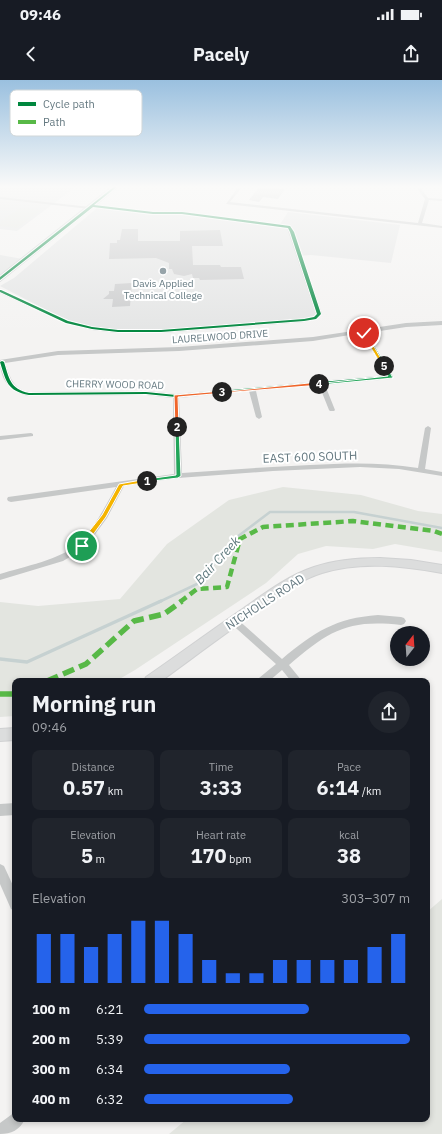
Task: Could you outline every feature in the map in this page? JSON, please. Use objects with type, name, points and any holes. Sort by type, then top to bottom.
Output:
[{"type":"street","points":[[0,279],[55,235]]},
{"type":"street","points":[[0,291],[68,322],[92,328],[118,331],[161,331],[315,318],[319,314],[293,235]]},
{"type":"street","name":"LAURELWOOD DRIVE","points":[[1,362],[58,353],[179,349],[313,338],[406,325],[442,323]]},
{"type":"street","name":"CHERRY WOOD ROAD","points":[[1,362],[9,384],[15,391],[20,393],[146,394],[176,396],[391,377],[363,331]]},
{"type":"street","points":[[321,383],[332,410]]},
{"type":"street","points":[[252,389],[258,417]]},
{"type":"street","points":[[176,396],[178,476]]},
{"type":"street","points":[[421,470],[428,428]]},
{"type":"street","points":[[0,438],[31,435]]},
{"type":"street","name":"EAST 600 SOUTH","points":[[11,499],[178,476],[272,469],[360,465],[421,470],[442,474]]},
{"type":"street","points":[[0,577],[60,559],[82,546],[104,516],[121,485]]},
{"type":"street","name":"NICHOLLS ROAD","points":[[155,678],[285,586],[307,574],[330,567],[366,562],[408,563],[442,570]]},
{"type":"street","points":[[266,678],[310,642],[338,625],[370,618],[401,621]]},
{"type":"street","points":[[234,622],[283,665],[294,678]]},
{"type":"street","points":[[0,735],[12,734]]},
{"type":"street","points":[[0,810],[12,809]]},
{"type":"street","points":[[0,870],[12,898]]},
{"type":"street","points":[[0,1132],[13,1122]]},
{"type":"shaded area","name":"Davis Applied Technical College","points":[[65,235],[398,235],[391,263],[311,255],[298,256],[316,315],[312,318],[148,331],[95,328],[66,320],[0,286],[14,278]]},
{"type":"shaded area","points":[[0,255],[23,259],[0,277]]},
{"type":"shaded area","points":[[283,487],[361,495],[418,511],[442,514],[442,552],[395,544],[373,549],[326,546],[298,554],[266,583],[121,678],[12,678],[12,716],[0,717],[0,602],[38,606],[120,599],[167,544],[229,500]]},
{"type":"shaded area","points":[[442,899],[442,1134],[169,1134],[183,1122],[430,1122],[430,909]]},
{"type":"building","points":[[121,235],[138,235],[138,241],[180,241],[180,235],[221,235],[223,246],[192,246],[193,265],[241,267],[244,279],[200,280],[199,278],[193,278],[192,274],[184,276],[174,274],[172,269],[169,269],[169,263],[156,258],[109,259],[110,243],[117,243],[117,240],[120,240]]},
{"type":"building","points":[[132,283],[130,306],[112,307],[113,299],[103,299],[109,294],[109,291],[114,291],[115,284]]},
{"type":"waterway","name":"Bair Creek","points":[[159,602],[197,584],[237,537],[270,512],[354,512],[442,528]]},
{"type":"waterway","name":"Bair Creek","points":[[0,659],[27,662],[161,601]]},
{"type":"marked path","points":[[54,678],[86,664],[134,621],[164,614],[197,589],[227,587],[240,539],[263,527],[353,521],[434,531],[442,534]]},
{"type":"marked path","points":[[0,694],[12,694]]},
{"type":"cycle path","points":[[0,279],[55,235]]},
{"type":"cycle path","points":[[0,291],[67,322],[92,328],[118,331],[161,331],[315,318],[319,314],[293,235]]},
{"type":"cycle path","points":[[2,362],[10,384],[17,391],[29,394],[146,393],[176,396],[391,377],[363,331]]},
{"type":"place","name":"Davis Applied Technical College","points":[[163,271]]},
{"type":"route","points":[[82,546],[104,516],[121,485],[178,476],[176,396],[391,377],[364,333]]}]
